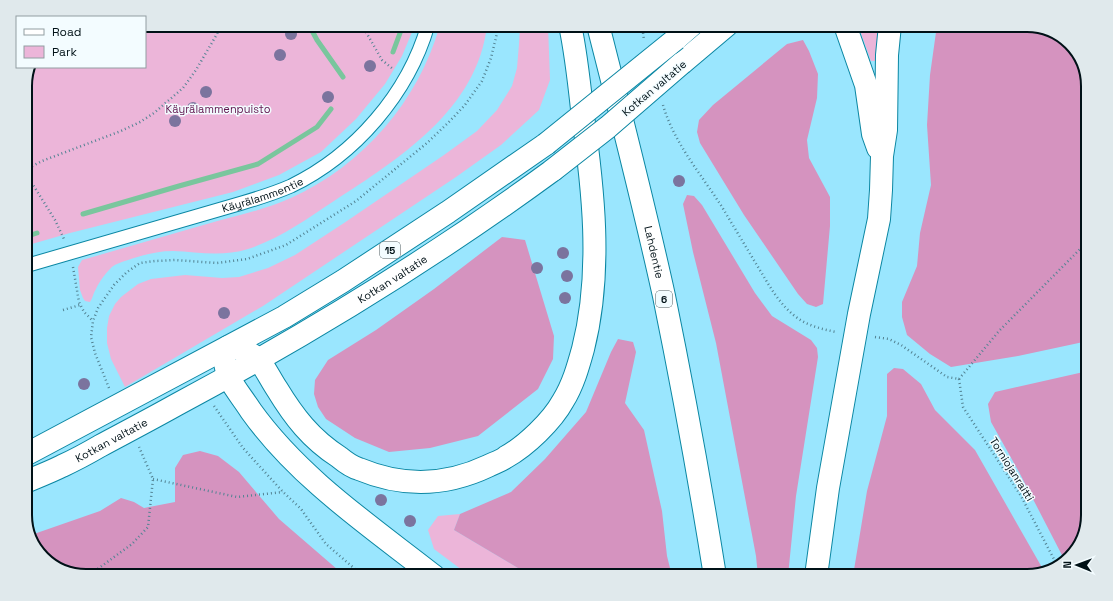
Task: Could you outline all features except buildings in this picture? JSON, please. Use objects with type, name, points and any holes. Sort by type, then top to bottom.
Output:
[{"type":"highway","points":[[425,569],[333,498],[292,460],[264,429],[229,377],[224,360],[228,347],[245,350],[259,360],[296,418],[310,435],[325,449],[357,468],[393,480],[433,482],[462,476],[477,471],[507,457],[546,425],[563,403],[573,382],[587,332],[592,298],[594,268],[594,233],[590,171],[571,32]]},
{"type":"highway","name":"Lahdentie","points":[[600,32],[636,175],[664,295],[682,385],[714,569]]},
{"type":"highway","name":"15","points":[[32,451],[284,317],[343,281],[448,212],[546,144],[684,32]]},
{"type":"highway","name":"Kotkan valtatie","points":[[32,479],[62,466],[204,391],[355,303],[411,268],[512,200],[553,170],[608,127],[719,32]]},
{"type":"highway","points":[[847,32],[866,85],[873,134],[882,156]]},
{"type":"highway","points":[[817,569],[829,480],[859,314],[879,219],[882,156],[886,130],[887,55],[889,32]]},
{"type":"street","name":"Käyrälammentie","points":[[32,264],[242,204],[291,186],[320,169],[351,146],[389,104],[406,77],[426,32]]},
{"type":"path","points":[[32,167],[42,161],[121,131],[154,113],[183,88],[196,70],[218,32]]},
{"type":"path","points":[[366,32],[382,60],[396,72],[406,77]]},
{"type":"path","points":[[111,393],[95,353],[91,337],[93,321],[98,308],[114,285],[126,272],[140,263],[155,261],[175,260],[217,263],[247,259],[286,245],[356,201],[427,143],[465,105],[482,81],[491,58],[497,32]]},
{"type":"path","points":[[643,32],[645,43]]},
{"type":"path","points":[[661,99],[666,114],[680,144],[721,206],[774,293],[785,307],[797,318],[819,329],[839,333]]},
{"type":"path","points":[[32,182],[55,220],[66,243]]},
{"type":"path","points":[[872,336],[889,339],[901,345],[948,377],[959,379],[1000,331],[1081,248]]},
{"type":"path","points":[[72,263],[80,305],[84,312],[93,321]]},
{"type":"path","points":[[63,310],[80,305]]},
{"type":"path","name":"Torniojanraitti","points":[[959,379],[963,407],[1021,496],[1055,561]]},
{"type":"path","points":[[204,391],[243,448],[283,492],[301,509],[326,544],[355,569]]},
{"type":"path","points":[[98,569],[132,544],[148,527],[153,479],[138,445]]},
{"type":"path","points":[[153,479],[236,498],[283,492]]},
{"type":"green space","name":"Käyrälammenpuisto","points":[[146,32],[412,32],[402,56],[385,84],[356,119],[321,152],[279,175],[233,192],[32,244],[32,82],[35,68],[146,68]]},
{"type":"green space","points":[[438,32],[486,32],[481,55],[468,82],[452,107],[432,129],[384,168],[314,215],[271,240],[248,249],[229,253],[167,251],[139,256],[116,264],[100,281],[90,302],[85,301],[80,290],[78,267],[82,260],[270,206],[291,198],[342,168],[364,149],[384,128],[402,105],[418,80]]},
{"type":"green space","points":[[520,32],[548,32],[550,80],[539,110],[501,145],[456,177],[263,306],[125,387],[111,359],[107,343],[109,316],[115,304],[121,297],[138,284],[151,279],[185,275],[222,278],[239,277],[268,268],[295,255],[444,155],[477,131],[497,110],[512,86],[517,68]]},
{"type":"green space","points":[[861,32],[880,32],[878,61],[871,61]]},
{"type":"green space","points":[[460,514],[454,530],[521,569],[461,569],[434,549],[428,530],[438,516]]},
{"type":"shaded area","points":[[936,32],[1034,32],[1057,41],[1068,50],[1072,56],[1078,68],[1081,82],[1081,342],[1018,356],[951,367],[930,354],[907,335],[902,317],[902,302],[917,266],[920,233],[931,185],[927,125],[930,75]]},
{"type":"shaded area","points":[[803,40],[818,74],[817,98],[807,140],[809,158],[830,197],[830,226],[823,304],[816,307],[807,304],[798,294],[744,215],[700,143],[697,132],[699,120],[713,105],[787,44]]},
{"type":"shaded area","points":[[687,195],[694,196],[702,205],[755,293],[772,316],[811,340],[817,348],[818,357],[796,496],[789,569],[757,569],[716,343],[693,252],[683,204]]},
{"type":"shaded area","points":[[502,237],[525,240],[554,336],[553,359],[538,389],[478,436],[430,448],[389,452],[355,438],[326,419],[318,407],[314,394],[315,380],[328,360],[376,330],[434,289]]},
{"type":"shaded area","points":[[618,339],[633,342],[636,352],[625,403],[644,430],[662,511],[667,556],[670,569],[521,569],[454,530],[460,514],[511,492],[545,459],[586,412]]},
{"type":"shaded area","points":[[894,368],[903,369],[921,384],[935,410],[975,450],[1042,567],[1034,569],[854,569],[867,491],[887,416],[887,374]]},
{"type":"shaded area","points":[[1081,373],[1081,515],[1078,533],[1072,545],[1057,546],[991,422],[988,404],[995,392]]},
{"type":"shaded area","points":[[200,451],[218,456],[239,472],[279,519],[337,569],[86,569],[68,566],[56,560],[45,551],[41,545],[35,534],[100,511],[121,498],[134,502],[144,508],[175,502],[175,468],[183,455]]},
{"type":"waterway","points":[[313,32],[343,77]]},
{"type":"waterway","points":[[393,52],[400,32]]},
{"type":"waterway","points":[[83,214],[258,164],[317,127],[331,109]]},
{"type":"waterway","points":[[32,235],[37,233]]}]
